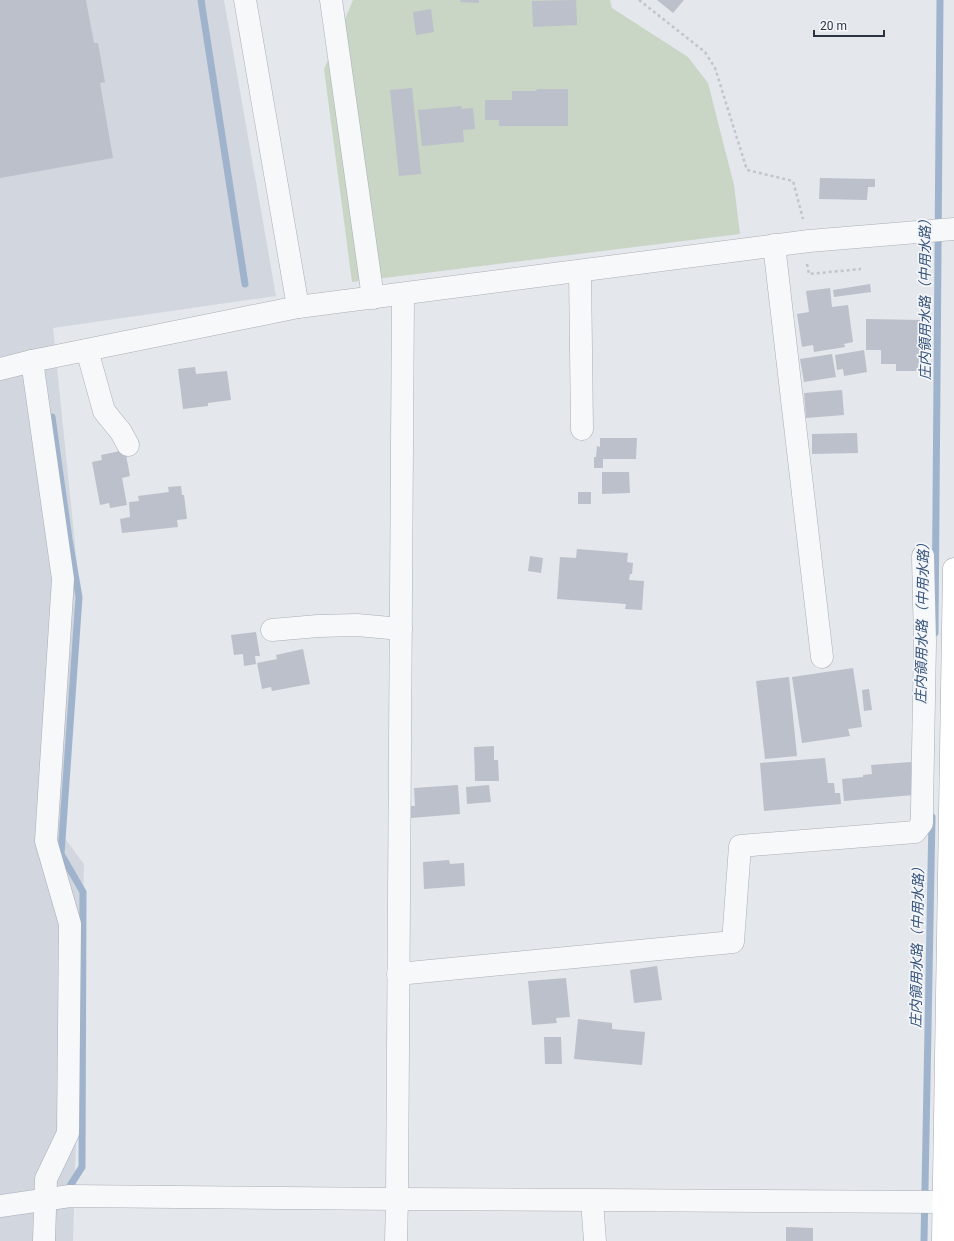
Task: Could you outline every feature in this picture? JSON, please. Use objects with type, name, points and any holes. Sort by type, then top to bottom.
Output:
[{"type":"main road","points":[[943,1241],[952,789],[951,750],[954,569]]},
{"type":"street","points":[[245,0],[298,307]]},
{"type":"street","points":[[331,0],[374,298]]},
{"type":"street","points":[[0,369],[32,361],[298,307],[809,241],[954,229]]},
{"type":"street","points":[[774,246],[822,657]]},
{"type":"street","points":[[580,271],[582,429]]},
{"type":"street","points":[[396,1241],[403,294]]},
{"type":"street","points":[[87,350],[104,411],[121,432],[128,444]]},
{"type":"street","points":[[32,361],[63,580],[46,841],[70,924],[68,1133],[46,1178],[44,1201],[44,1241]]},
{"type":"street","points":[[398,974],[733,942],[740,846],[915,832],[922,823],[925,642],[923,556]]},
{"type":"street","points":[[272,630],[318,626],[357,625],[401,629]]},
{"type":"street","points":[[923,750],[951,750]]},
{"type":"street","points":[[0,1206],[44,1201],[70,1196],[592,1201],[944,1202]]},
{"type":"street","points":[[592,1201],[595,1241]]},
{"type":"path","points":[[639,0],[705,52],[715,68],[747,170],[794,181],[809,241]]},
{"type":"path","points":[[814,263],[807,264],[809,274],[861,269]]},
{"type":"shaded area","points":[[0,0],[224,0],[276,296],[53,328],[78,574],[60,832],[84,864],[73,1241],[0,1241]]},
{"type":"green space","points":[[353,0],[610,0],[612,8],[688,57],[708,83],[734,185],[740,234],[352,282],[324,69]]},
{"type":"building","points":[[0,0],[86,0],[94,43],[98,43],[105,82],[100,83],[113,158],[0,178]]},
{"type":"building","points":[[461,0],[479,0],[479,3],[460,2]]},
{"type":"building","points":[[576,0],[577,25],[533,27],[532,1]]},
{"type":"building","points":[[657,0],[684,0],[673,13]]},
{"type":"building","points":[[431,9],[434,32],[416,35],[413,12]]},
{"type":"building","points":[[412,88],[421,174],[399,176],[390,90]]},
{"type":"building","points":[[537,89],[568,89],[568,126],[499,126],[499,120],[485,120],[485,100],[512,100],[512,91],[536,91]]},
{"type":"building","points":[[461,106],[462,109],[473,108],[475,129],[463,130],[464,142],[422,146],[418,110]]},
{"type":"building","points":[[820,178],[875,179],[875,187],[868,187],[867,200],[819,199]]},
{"type":"building","points":[[870,284],[871,292],[834,297],[833,290]]},
{"type":"building","points":[[830,288],[832,307],[848,305],[853,342],[844,344],[845,347],[814,352],[813,345],[802,347],[797,314],[809,312],[806,291]]},
{"type":"building","points":[[866,319],[921,320],[921,371],[896,371],[896,364],[881,364],[881,350],[866,350]]},
{"type":"building","points":[[864,350],[867,372],[844,376],[843,369],[837,370],[835,355]]},
{"type":"building","points":[[832,354],[836,377],[804,382],[800,359]]},
{"type":"building","points":[[195,367],[196,374],[227,371],[231,400],[208,403],[208,406],[183,409],[178,369]]},
{"type":"building","points":[[842,390],[844,415],[806,418],[804,393]]},
{"type":"building","points":[[857,433],[858,453],[812,454],[812,434]]},
{"type":"building","points":[[600,438],[637,438],[636,459],[603,459],[603,468],[594,468],[594,457],[596,457],[597,446],[600,447]]},
{"type":"building","points":[[125,450],[130,476],[122,478],[127,505],[110,508],[109,503],[100,505],[92,462],[102,460],[101,455]]},
{"type":"building","points":[[602,472],[629,472],[630,493],[602,494]]},
{"type":"building","points":[[181,486],[182,495],[184,495],[187,519],[177,520],[178,527],[122,533],[120,519],[130,517],[129,502],[139,501],[138,496],[169,492],[168,487]]},
{"type":"building","points":[[578,492],[591,492],[591,504],[578,504]]},
{"type":"building","points":[[577,549],[628,553],[627,562],[633,563],[632,574],[630,574],[629,580],[644,581],[642,610],[625,609],[626,604],[557,599],[560,557],[576,558]]},
{"type":"building","points":[[530,556],[543,558],[541,573],[528,571]]},
{"type":"building","points":[[256,632],[260,656],[255,656],[256,664],[244,666],[243,654],[234,655],[231,635]]},
{"type":"building","points":[[303,649],[310,684],[272,691],[271,687],[262,689],[257,663],[277,659],[276,655]]},
{"type":"building","points":[[853,668],[862,727],[848,729],[850,736],[802,743],[792,677]]},
{"type":"building","points":[[789,677],[797,756],[765,759],[756,681]]},
{"type":"building","points":[[869,689],[872,710],[864,711],[862,690]]},
{"type":"building","points":[[494,746],[494,760],[498,760],[499,781],[475,781],[474,747]]},
{"type":"building","points":[[825,758],[828,783],[834,783],[835,793],[840,793],[841,804],[764,811],[760,763]]},
{"type":"building","points":[[911,762],[914,795],[844,801],[842,779],[863,777],[863,775],[872,774],[871,765]]},
{"type":"building","points":[[458,785],[460,814],[411,818],[410,806],[415,806],[414,788]]},
{"type":"building","points":[[489,785],[491,802],[467,804],[466,787]]},
{"type":"building","points":[[449,860],[450,864],[464,863],[465,886],[424,889],[423,862]]},
{"type":"building","points":[[657,966],[662,1000],[634,1003],[630,970]]},
{"type":"building","points":[[566,978],[570,1017],[556,1018],[557,1023],[532,1025],[528,981]]},
{"type":"building","points":[[578,1019],[612,1023],[612,1029],[645,1032],[642,1065],[574,1059]]},
{"type":"building","points":[[544,1037],[561,1037],[562,1064],[545,1064]]},
{"type":"building","points":[[786,1227],[813,1228],[813,1241],[786,1241]]},
{"type":"waterway","points":[[201,0],[245,284]]},
{"type":"waterway","name":"庄内領用水路（中用水路）","points":[[935,633],[940,0]]},
{"type":"waterway","points":[[52,417],[69,539],[79,597],[61,854],[83,892],[82,1167],[68,1189]]},
{"type":"waterway","name":"庄内領用水路（中用水路）","points":[[924,1241],[932,817]]}]
